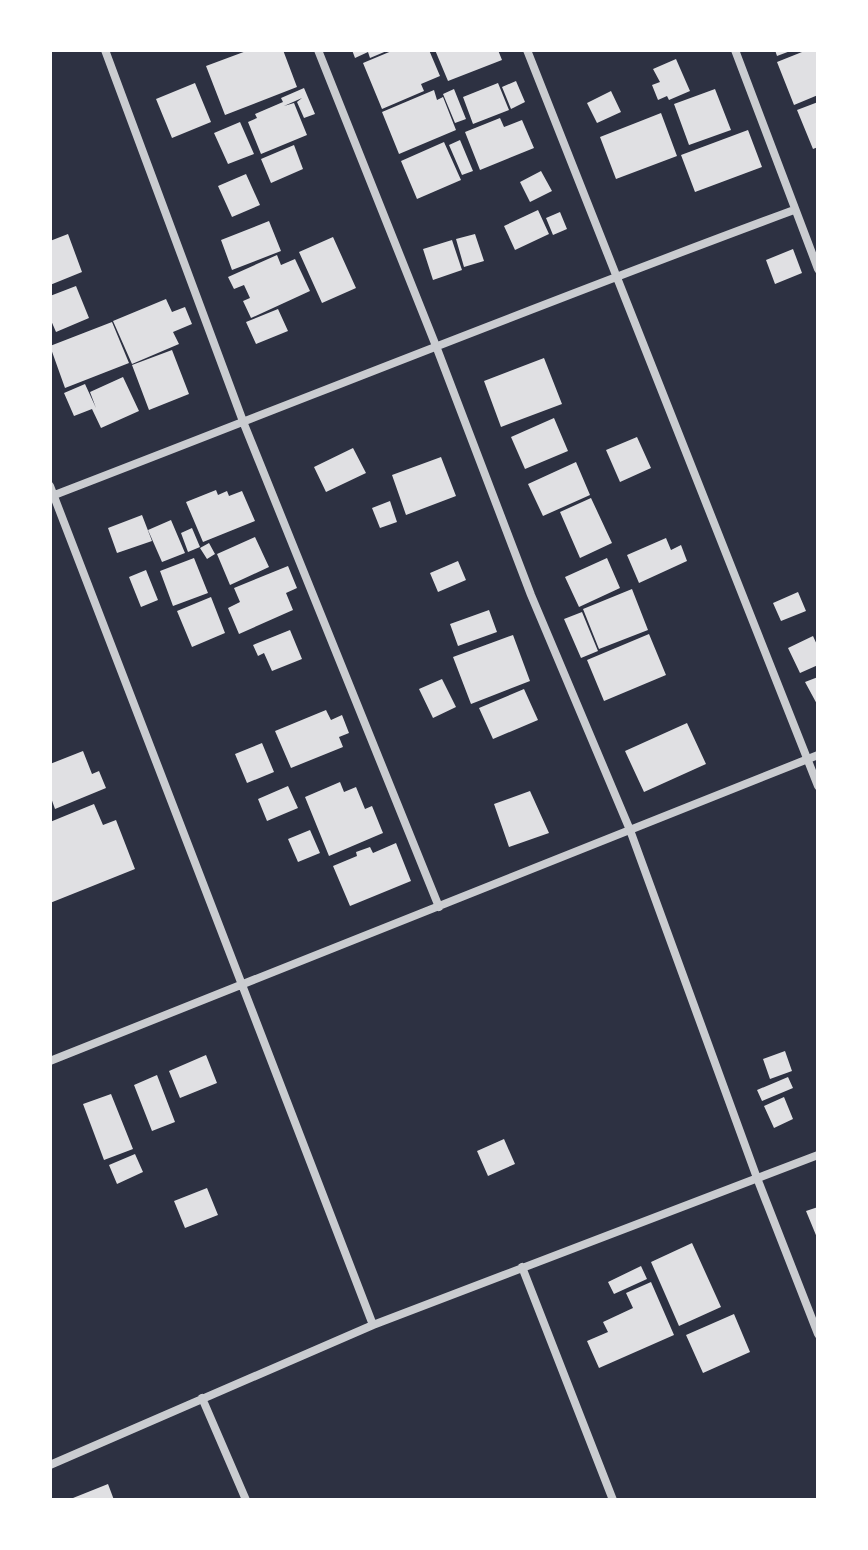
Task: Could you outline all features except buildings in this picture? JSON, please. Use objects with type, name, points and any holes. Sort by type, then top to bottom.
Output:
[{"type":"street","points":[[105,50],[244,424],[439,907]]},
{"type":"street","points":[[318,50],[531,595],[630,830],[757,1178],[818,1334]]},
{"type":"street","points":[[527,50],[818,786]]},
{"type":"street","points":[[735,50],[818,269]]},
{"type":"street","points":[[52,496],[244,424],[615,276],[794,210]]},
{"type":"street","points":[[50,486],[373,1325]]},
{"type":"street","points":[[50,1061],[818,755]]},
{"type":"street","points":[[50,1465],[373,1325],[818,1155]]},
{"type":"street","points":[[522,1267],[613,1500]]},
{"type":"street","points":[[202,1398],[246,1500]]}]
